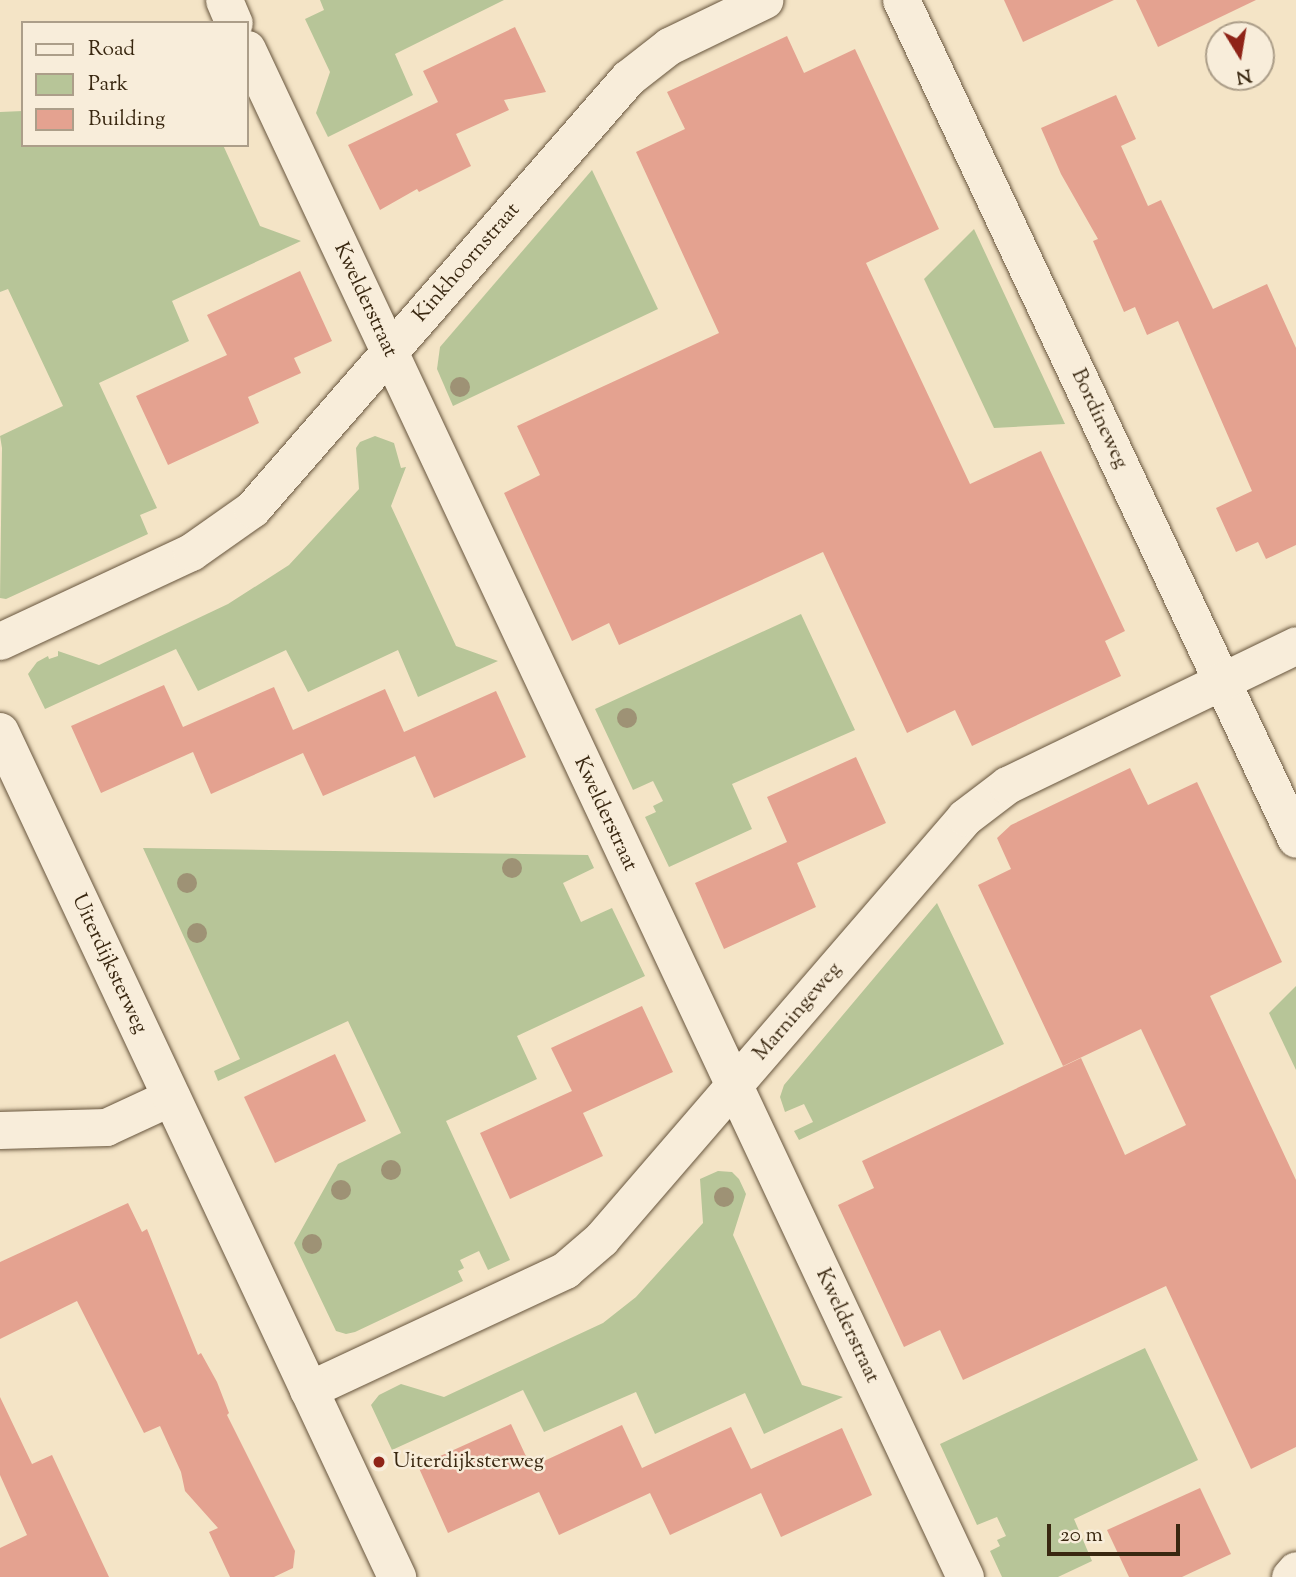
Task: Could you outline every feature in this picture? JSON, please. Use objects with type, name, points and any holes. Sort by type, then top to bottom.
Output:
[{"type":"street","points":[[224,0],[233,21]]},
{"type":"street","name":"Kinkhoornstraat","points":[[0,640],[191,552],[222,533],[252,509],[628,78],[668,46],[764,0]]},
{"type":"street","name":"Bordineweg","points":[[901,0],[1296,839]]},
{"type":"street","name":"Kwelderstraat","points":[[248,51],[965,1577]]},
{"type":"street","name":"Marningeweg","points":[[308,1390],[565,1270],[601,1239],[965,817],[1007,785],[1296,645]]},
{"type":"street","name":"Uiterdijksterweg","points":[[0,732],[395,1576]]},
{"type":"street","points":[[0,1130],[106,1127],[171,1097]]},
{"type":"street","points":[[1290,1577],[1296,1570]]},
{"type":"green space","points":[[320,0],[504,0],[395,54],[413,95],[328,137],[316,113],[330,72],[305,19],[324,10]]},
{"type":"green space","points":[[21,111],[21,147],[224,147],[260,226],[301,241],[172,301],[189,341],[99,383],[157,508],[140,515],[148,534],[6,599],[0,598],[0,436],[63,406],[8,289],[0,292],[0,112]]},
{"type":"green space","points":[[592,170],[658,309],[453,406],[437,369],[440,347]]},
{"type":"green space","points":[[974,229],[1065,424],[994,428],[924,279]]},
{"type":"green space","points":[[375,436],[394,443],[401,468],[406,467],[391,506],[456,646],[498,661],[418,697],[398,650],[308,692],[286,650],[198,691],[176,649],[45,709],[28,674],[37,662],[48,656],[49,659],[58,656],[58,651],[99,665],[228,604],[289,565],[359,489],[356,448],[360,442]]},
{"type":"green space","points":[[801,614],[855,730],[732,784],[752,829],[669,867],[645,817],[656,812],[653,806],[663,801],[653,781],[633,790],[595,709]]},
{"type":"green space","points":[[143,848],[588,855],[594,868],[563,883],[581,922],[612,908],[645,976],[517,1036],[537,1079],[446,1121],[510,1260],[488,1270],[479,1251],[460,1260],[464,1268],[458,1271],[463,1281],[355,1332],[346,1334],[336,1331],[294,1243],[338,1164],[401,1133],[348,1021],[218,1081],[214,1071],[240,1059]]},
{"type":"green space","points":[[937,903],[1004,1044],[799,1140],[794,1131],[813,1122],[804,1104],[785,1112],[780,1097],[784,1085]]},
{"type":"green space","points":[[1296,986],[1296,1070],[1269,1013]]},
{"type":"green space","points":[[718,1171],[732,1172],[739,1179],[746,1194],[733,1235],[802,1385],[843,1397],[764,1434],[745,1393],[655,1434],[636,1392],[544,1432],[523,1390],[392,1450],[371,1405],[379,1395],[401,1384],[444,1397],[603,1323],[636,1297],[703,1223],[700,1179]]},
{"type":"green space","points":[[1145,1348],[1198,1460],[1074,1519],[1092,1561],[1058,1577],[1002,1577],[990,1551],[1000,1546],[997,1540],[1006,1536],[997,1517],[977,1525],[940,1444]]},
{"type":"building","points":[[1004,0],[1114,0],[1023,42]]},
{"type":"building","points":[[1136,0],[1256,0],[1212,21],[1205,21],[1205,24],[1158,47]]},
{"type":"building","points":[[515,27],[546,92],[504,100],[509,110],[456,134],[471,166],[419,192],[417,189],[380,210],[348,145],[438,102],[423,71]]},
{"type":"building","points":[[787,36],[804,73],[855,49],[939,229],[866,263],[970,484],[1041,451],[1125,631],[1105,641],[1121,676],[972,746],[955,710],[907,733],[823,552],[619,645],[609,623],[572,641],[504,493],[540,475],[517,426],[719,333],[636,152],[685,129],[667,92]]},
{"type":"building","points":[[1116,95],[1136,139],[1121,146],[1148,206],[1161,200],[1213,309],[1267,284],[1296,348],[1296,545],[1266,559],[1258,542],[1236,552],[1216,508],[1252,491],[1178,321],[1147,335],[1135,307],[1124,312],[1093,241],[1098,239],[1061,174],[1041,128]]},
{"type":"building","points":[[300,271],[332,341],[294,358],[301,373],[248,397],[259,423],[168,465],[136,396],[227,355],[207,315]]},
{"type":"building","points":[[164,685],[183,727],[274,687],[293,730],[385,689],[404,732],[496,691],[526,757],[434,798],[415,756],[323,796],[303,753],[211,794],[193,752],[101,793],[71,726]]},
{"type":"building","points":[[856,757],[886,823],[797,863],[816,907],[724,949],[695,883],[787,842],[767,797]]},
{"type":"building","points":[[1130,768],[1148,805],[1197,782],[1282,962],[1210,996],[1296,1180],[1296,1447],[1251,1469],[1166,1286],[963,1380],[940,1330],[904,1347],[838,1205],[874,1188],[862,1161],[1081,1058],[1125,1155],[1186,1125],[1141,1029],[1063,1066],[978,885],[1011,869],[997,838],[1011,825]]},
{"type":"building","points":[[642,1006],[673,1072],[583,1113],[603,1156],[510,1199],[480,1133],[572,1091],[551,1048]]},
{"type":"building","points":[[335,1054],[366,1121],[275,1163],[244,1097]]},
{"type":"building","points":[[128,1203],[142,1232],[147,1229],[198,1355],[201,1353],[217,1382],[229,1413],[227,1415],[295,1551],[293,1568],[274,1577],[230,1577],[209,1532],[218,1528],[185,1491],[181,1472],[160,1426],[144,1433],[77,1301],[0,1339],[0,1262]]},
{"type":"building","points":[[0,1397],[32,1464],[52,1455],[109,1577],[0,1577],[0,1548],[27,1535],[0,1475]]},
{"type":"building","points":[[511,1424],[531,1467],[622,1425],[642,1468],[731,1427],[751,1469],[842,1428],[872,1495],[781,1537],[761,1493],[670,1535],[650,1493],[559,1535],[539,1492],[448,1533],[418,1466]]},
{"type":"building","points":[[1200,1488],[1231,1554],[1182,1577],[1129,1577],[1107,1530]]},
{"type":"place","name":"Uiterdijksterweg","points":[[379,1462]]}]
